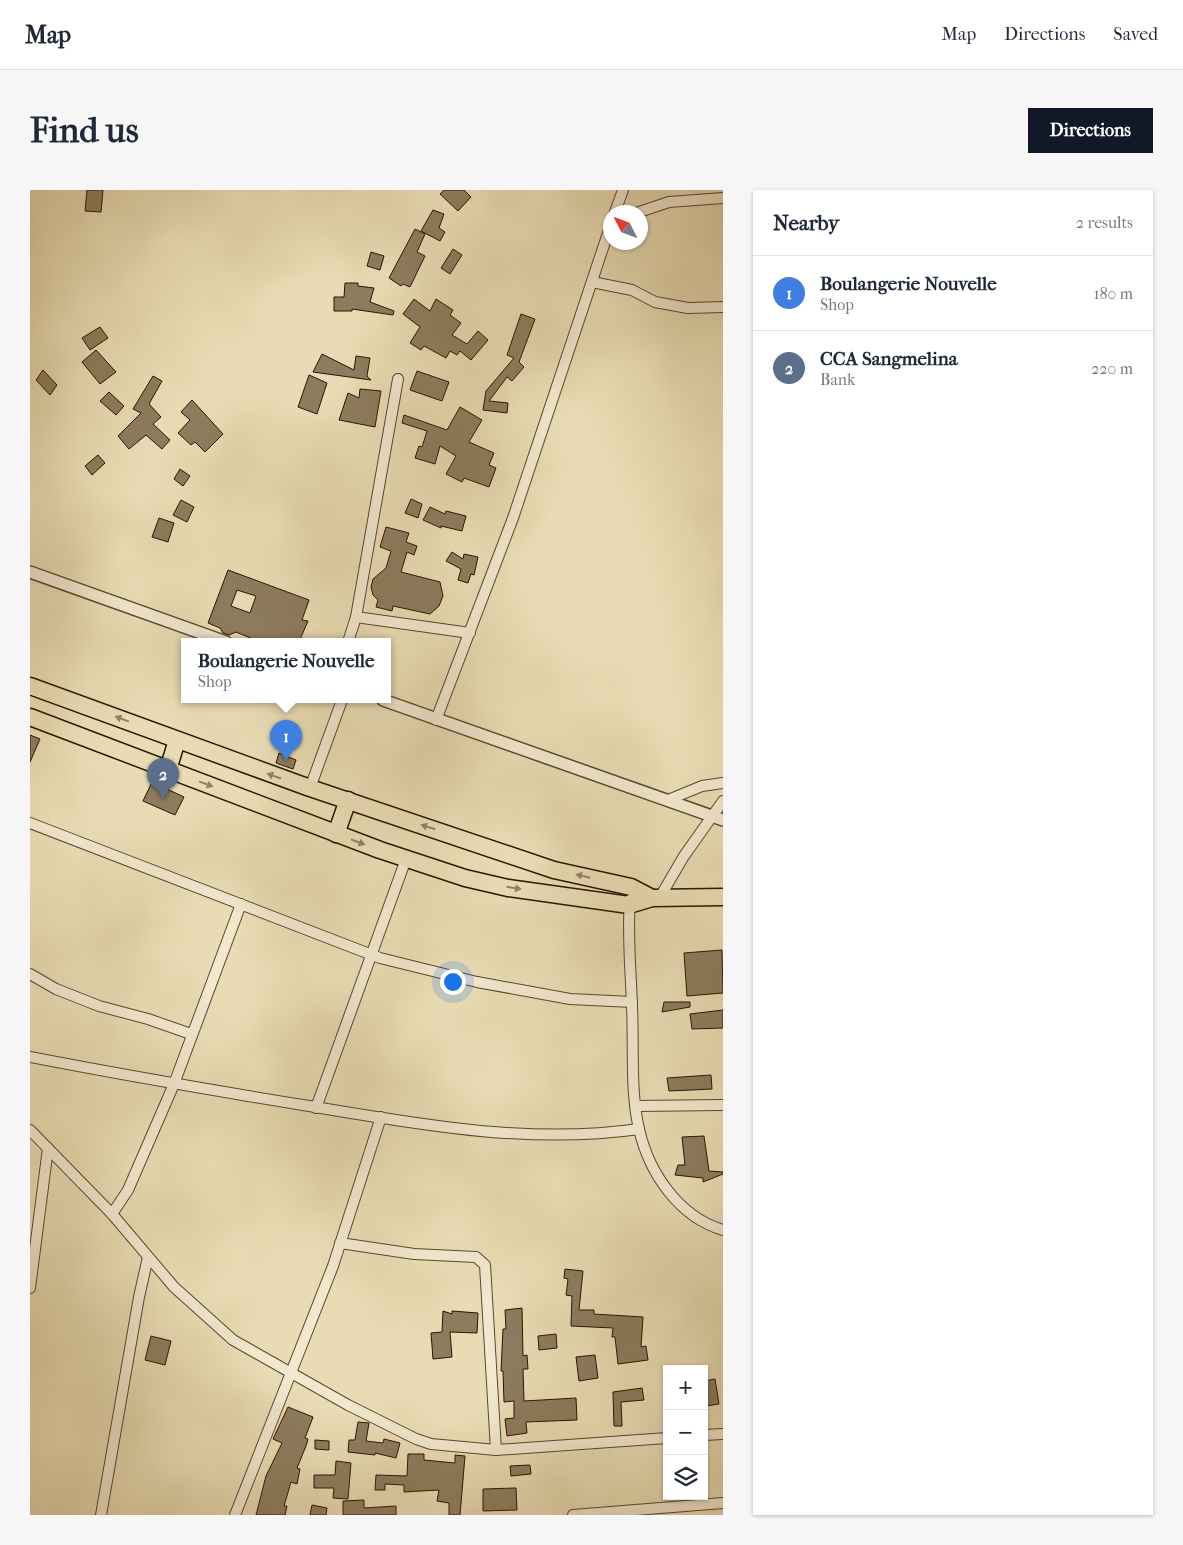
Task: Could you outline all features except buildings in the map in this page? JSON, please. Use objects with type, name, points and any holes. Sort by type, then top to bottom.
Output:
[{"type":"highway","points":[[30,686],[310,788],[554,870],[630,887],[656,898]]},
{"type":"highway","points":[[30,717],[336,834],[465,878],[508,888],[629,905],[656,898],[723,897]]},
{"type":"highway","points":[[168,770],[177,740]]},
{"type":"highway","points":[[336,834],[348,800]]},
{"type":"street","points":[[618,205],[623,190]]},
{"type":"street","points":[[648,209],[669,202],[723,198]]},
{"type":"street","points":[[436,720],[513,518],[603,248]]},
{"type":"street","points":[[592,282],[632,290],[654,302],[688,308],[723,307]]},
{"type":"street","points":[[349,638],[356,617],[398,379]]},
{"type":"street","points":[[30,572],[215,638]]},
{"type":"street","points":[[356,617],[470,633]]},
{"type":"street","points":[[310,788],[341,703]]},
{"type":"street","points":[[391,703],[723,820]]},
{"type":"street","points":[[668,800],[702,786],[723,783]]},
{"type":"street","points":[[656,898],[711,815],[723,801]]},
{"type":"street","points":[[30,823],[371,955],[477,982],[570,999],[632,1002]]},
{"type":"street","points":[[316,1108],[406,859]]},
{"type":"street","points":[[630,887],[632,1002],[636,1106],[639,1129],[650,1160],[666,1189],[693,1215],[723,1230]]},
{"type":"street","points":[[112,1214],[128,1190],[174,1084],[191,1034],[241,904]]},
{"type":"street","points":[[30,974],[56,989],[99,1006],[148,1019],[191,1034]]},
{"type":"street","points":[[30,1057],[316,1108],[458,1128],[543,1136],[592,1134],[639,1129]]},
{"type":"street","points":[[636,1106],[723,1105]]},
{"type":"street","points":[[235,1515],[340,1243],[381,1118]]},
{"type":"street","points":[[30,1130],[112,1214],[174,1286],[233,1340],[291,1373],[416,1438],[431,1444],[496,1450],[663,1438]]},
{"type":"street","points":[[30,1288],[48,1148]]},
{"type":"street","points":[[340,1243],[414,1254],[476,1257],[485,1265],[496,1450]]},
{"type":"street","points":[[101,1515],[132,1336],[148,1257]]},
{"type":"street","points":[[708,1435],[723,1434]]},
{"type":"street","points":[[573,1515],[723,1502]]},
{"type":"place","name":"Boulangerie Nouvelle","points":[[286,761]]},
{"type":"place","name":"CCA Sangmelina","points":[[163,799]]}]
